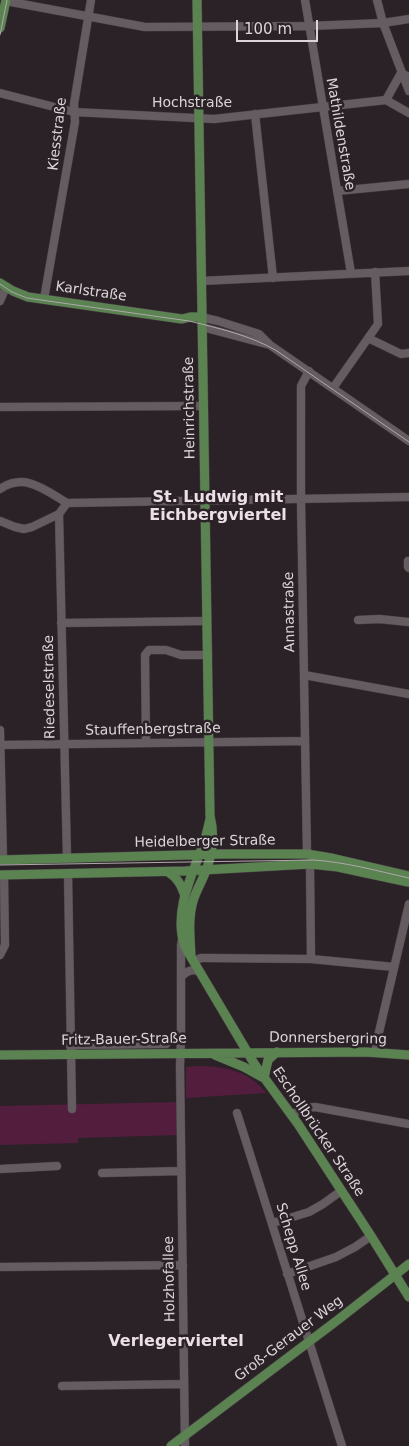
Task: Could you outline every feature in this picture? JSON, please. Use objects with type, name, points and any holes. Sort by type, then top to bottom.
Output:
[{"type":"main road","name":"Heinrichstraße","points":[[194,871],[204,844],[210,816],[196,0]]},
{"type":"main road","points":[[0,28],[1,16],[6,1]]},
{"type":"main road","name":"Karlstraße","points":[[3,285],[20,294],[44,300],[182,318],[190,317],[202,322]]},
{"type":"main road","name":"Heinrichstraße","points":[[206,870],[212,854],[214,830],[210,816]]},
{"type":"main road","name":"Heidelberger Straße","points":[[1,860],[212,854],[307,854],[409,876]]},
{"type":"main road","name":"Heidelberger Straße","points":[[2,875],[168,872],[310,864],[338,867],[409,882]]},
{"type":"main road","name":"Eschollbrücker Straße","points":[[192,958],[189,933],[191,912],[196,893],[206,870]]},
{"type":"main road","name":"Eschollbrücker Straße","points":[[194,871],[181,911],[180,923],[186,947],[264,1078],[291,1115],[409,1297]]},
{"type":"main road","points":[[168,872],[180,882],[185,896]]},
{"type":"main road","name":"Fritz-Bauer-Straße","points":[[0,1055],[71,1050],[181,1053],[248,1052]]},
{"type":"main road","name":"Donnersbergring","points":[[248,1052],[376,1052],[409,1055]]},
{"type":"main road","points":[[210,1053],[244,1067],[264,1078],[268,1060],[277,1052]]},
{"type":"main road","name":"Groß-Gerauer Weg","points":[[171,1446],[184,1441],[308,1341],[409,1264]]},
{"type":"street","name":"Kiesstraße","points":[[44,300],[71,148],[75,122],[75,96],[91,0]]},
{"type":"street","name":"Mathildenstraße","points":[[305,0],[351,273]]},
{"type":"street","points":[[377,0],[382,23],[409,91]]},
{"type":"street","points":[[6,1],[145,27],[310,26],[382,23],[409,19]]},
{"type":"street","points":[[401,73],[409,77]]},
{"type":"street","points":[[401,73],[386,100],[409,113]]},
{"type":"street","name":"Hochstraße","points":[[0,93],[74,112],[214,119],[386,100]]},
{"type":"street","points":[[255,114],[273,278]]},
{"type":"street","points":[[337,191],[409,184]]},
{"type":"street","points":[[201,281],[409,271]]},
{"type":"street","points":[[333,388],[378,324],[375,272]]},
{"type":"street","points":[[0,300],[3,285]]},
{"type":"street","name":"Karlstraße","points":[[202,322],[218,321],[259,334],[270,345],[409,441]]},
{"type":"street","points":[[368,338],[401,354],[409,353]]},
{"type":"street","name":"Annastraße","points":[[307,854],[301,386],[309,372]]},
{"type":"street","points":[[0,407],[203,406]]},
{"type":"street","points":[[0,489],[16,482],[30,482],[67,503],[409,497]]},
{"type":"street","points":[[0,521],[24,529],[32,527],[59,514],[67,503]]},
{"type":"street","name":"Riedeselstraße","points":[[59,514],[67,858]]},
{"type":"street","points":[[358,620],[379,619],[409,622]]},
{"type":"street","points":[[62,623],[207,620]]},
{"type":"street","points":[[146,743],[145,655],[149,650],[166,650],[181,655],[208,655]]},
{"type":"street","points":[[304,675],[409,694]]},
{"type":"street","points":[[0,730],[1,860]]},
{"type":"street","name":"Stauffenbergstraße","points":[[0,745],[305,740]]},
{"type":"street","points":[[310,864],[311,959]]},
{"type":"street","points":[[68,874],[72,1109]]},
{"type":"street","points":[[0,956],[5,944],[2,875]]},
{"type":"street","points":[[376,1052],[394,967],[407,924],[409,904]]},
{"type":"street","name":"Holzhofallee","points":[[183,938],[181,945],[181,1171],[184,1441]]},
{"type":"street","points":[[192,958],[311,959],[394,967]]},
{"type":"street","points":[[181,977],[188,971],[200,971]]},
{"type":"street","name":"Fritz-Bauer-Straße","points":[[71,1050],[79,1044],[166,1044]]},
{"type":"street","points":[[291,1115],[304,1108],[316,1107],[409,1124]]},
{"type":"street","name":"Schepp Allee","points":[[237,1113],[342,1446]]},
{"type":"street","points":[[0,1169],[57,1166]]},
{"type":"street","points":[[102,1172],[181,1171]]},
{"type":"street","points":[[273,1223],[309,1212],[341,1191]]},
{"type":"street","points":[[287,1274],[336,1257],[371,1236]]},
{"type":"street","points":[[0,1267],[182,1265]]},
{"type":"street","points":[[62,1386],[184,1384]]},
{"type":"shaded area","points":[[186,1067],[225,1068],[243,1074],[252,1079],[266,1093],[186,1098]]},
{"type":"shaded area","points":[[178,1102],[178,1135],[78,1138],[78,1143],[0,1145],[0,1106]]},
{"type":"tram line","points":[[0,35],[7,0]]},
{"type":"tram line","points":[[0,284],[12,292],[27,298],[189,321],[257,341],[277,351],[409,442]]},
{"type":"tram line","points":[[0,865],[313,860],[349,865],[409,878]]},
{"type":"district","name":"St. Ludwig mit Eichbergviertel","points":[[218,507]]},
{"type":"district","name":"Verlegerviertel","points":[[176,1342]]}]
